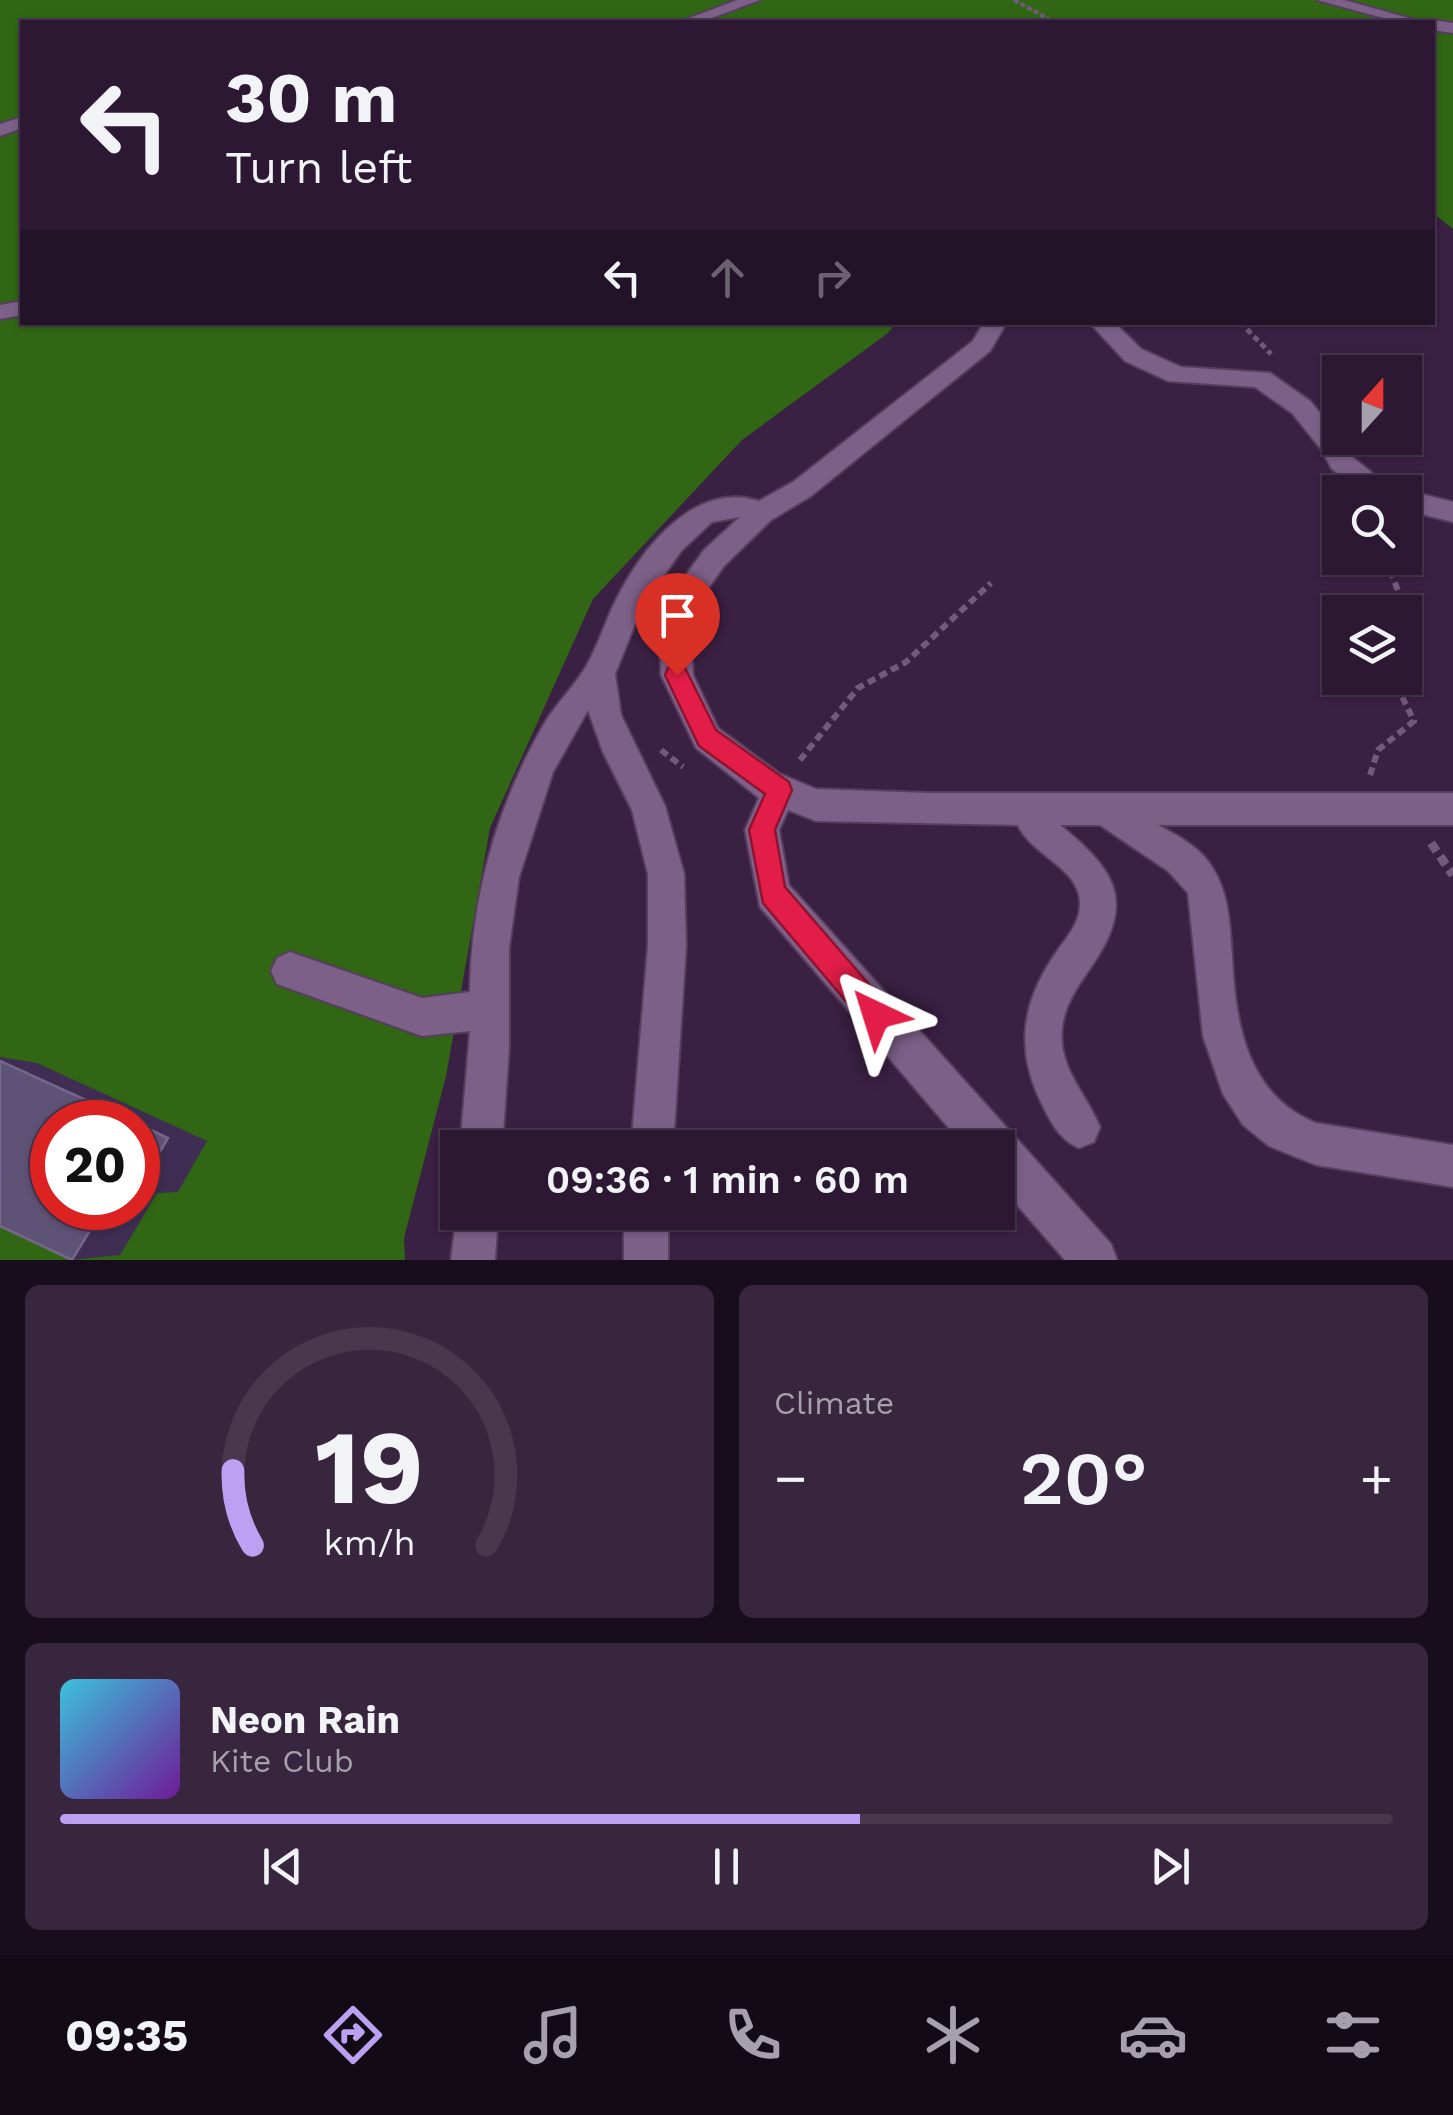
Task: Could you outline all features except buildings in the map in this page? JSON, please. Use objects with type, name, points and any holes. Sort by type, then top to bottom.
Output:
[{"type":"street","points":[[694,20],[752,0]]},
{"type":"street","points":[[1325,0],[1406,20]]},
{"type":"street","points":[[994,325],[982,346],[918,399],[802,490],[762,513],[714,558],[691,590],[675,631],[677,675],[707,738],[780,790],[816,805],[1381,812],[1453,809]]},
{"type":"street","points":[[1103,325],[1133,355],[1178,375],[1261,379],[1301,407],[1332,444],[1341,462],[1357,475]]},
{"type":"street","points":[[1422,504],[1453,512]]},
{"type":"street","points":[[482,1130],[490,944],[513,830],[530,784],[561,725],[599,674],[629,603],[671,543],[704,513],[741,506],[762,513]]},
{"type":"street","points":[[599,674],[605,715],[618,752],[648,806],[666,874],[667,946],[653,1130]]},
{"type":"street","points":[[780,790],[762,830],[773,894],[979,1130]]},
{"type":"street","points":[[1027,808],[1032,826],[1077,856],[1092,876],[1098,899],[1096,925],[1051,992],[1042,1022],[1051,1087],[1079,1127]]},
{"type":"street","points":[[1106,808],[1117,822],[1182,860],[1203,883],[1216,1010],[1235,1079],[1255,1110],[1284,1132],[1314,1147],[1453,1166]]},
{"type":"street","points":[[290,971],[422,1017],[489,1009]]},
{"type":"street","points":[[1015,1171],[1095,1260]]},
{"type":"street","points":[[472,1260],[474,1230]]},
{"type":"street","points":[[646,1230],[646,1260]]},
{"type":"path","points":[[1014,0],[1052,20]]},
{"type":"path","points":[[780,790],[858,688],[906,662],[990,583]]},
{"type":"path","points":[[1381,812],[1371,788],[1368,764],[1380,745],[1414,721],[1401,695]]},
{"type":"green space","points":[[0,0],[1453,0],[1453,229],[1435,215],[1435,20],[20,20],[20,325],[894,325],[742,440],[593,599],[490,828],[446,1076],[404,1238],[405,1260],[0,1260]]},
{"type":"route","points":[[677,675],[707,738],[770,787],[780,790],[762,830],[773,894],[876,1015]]}]
